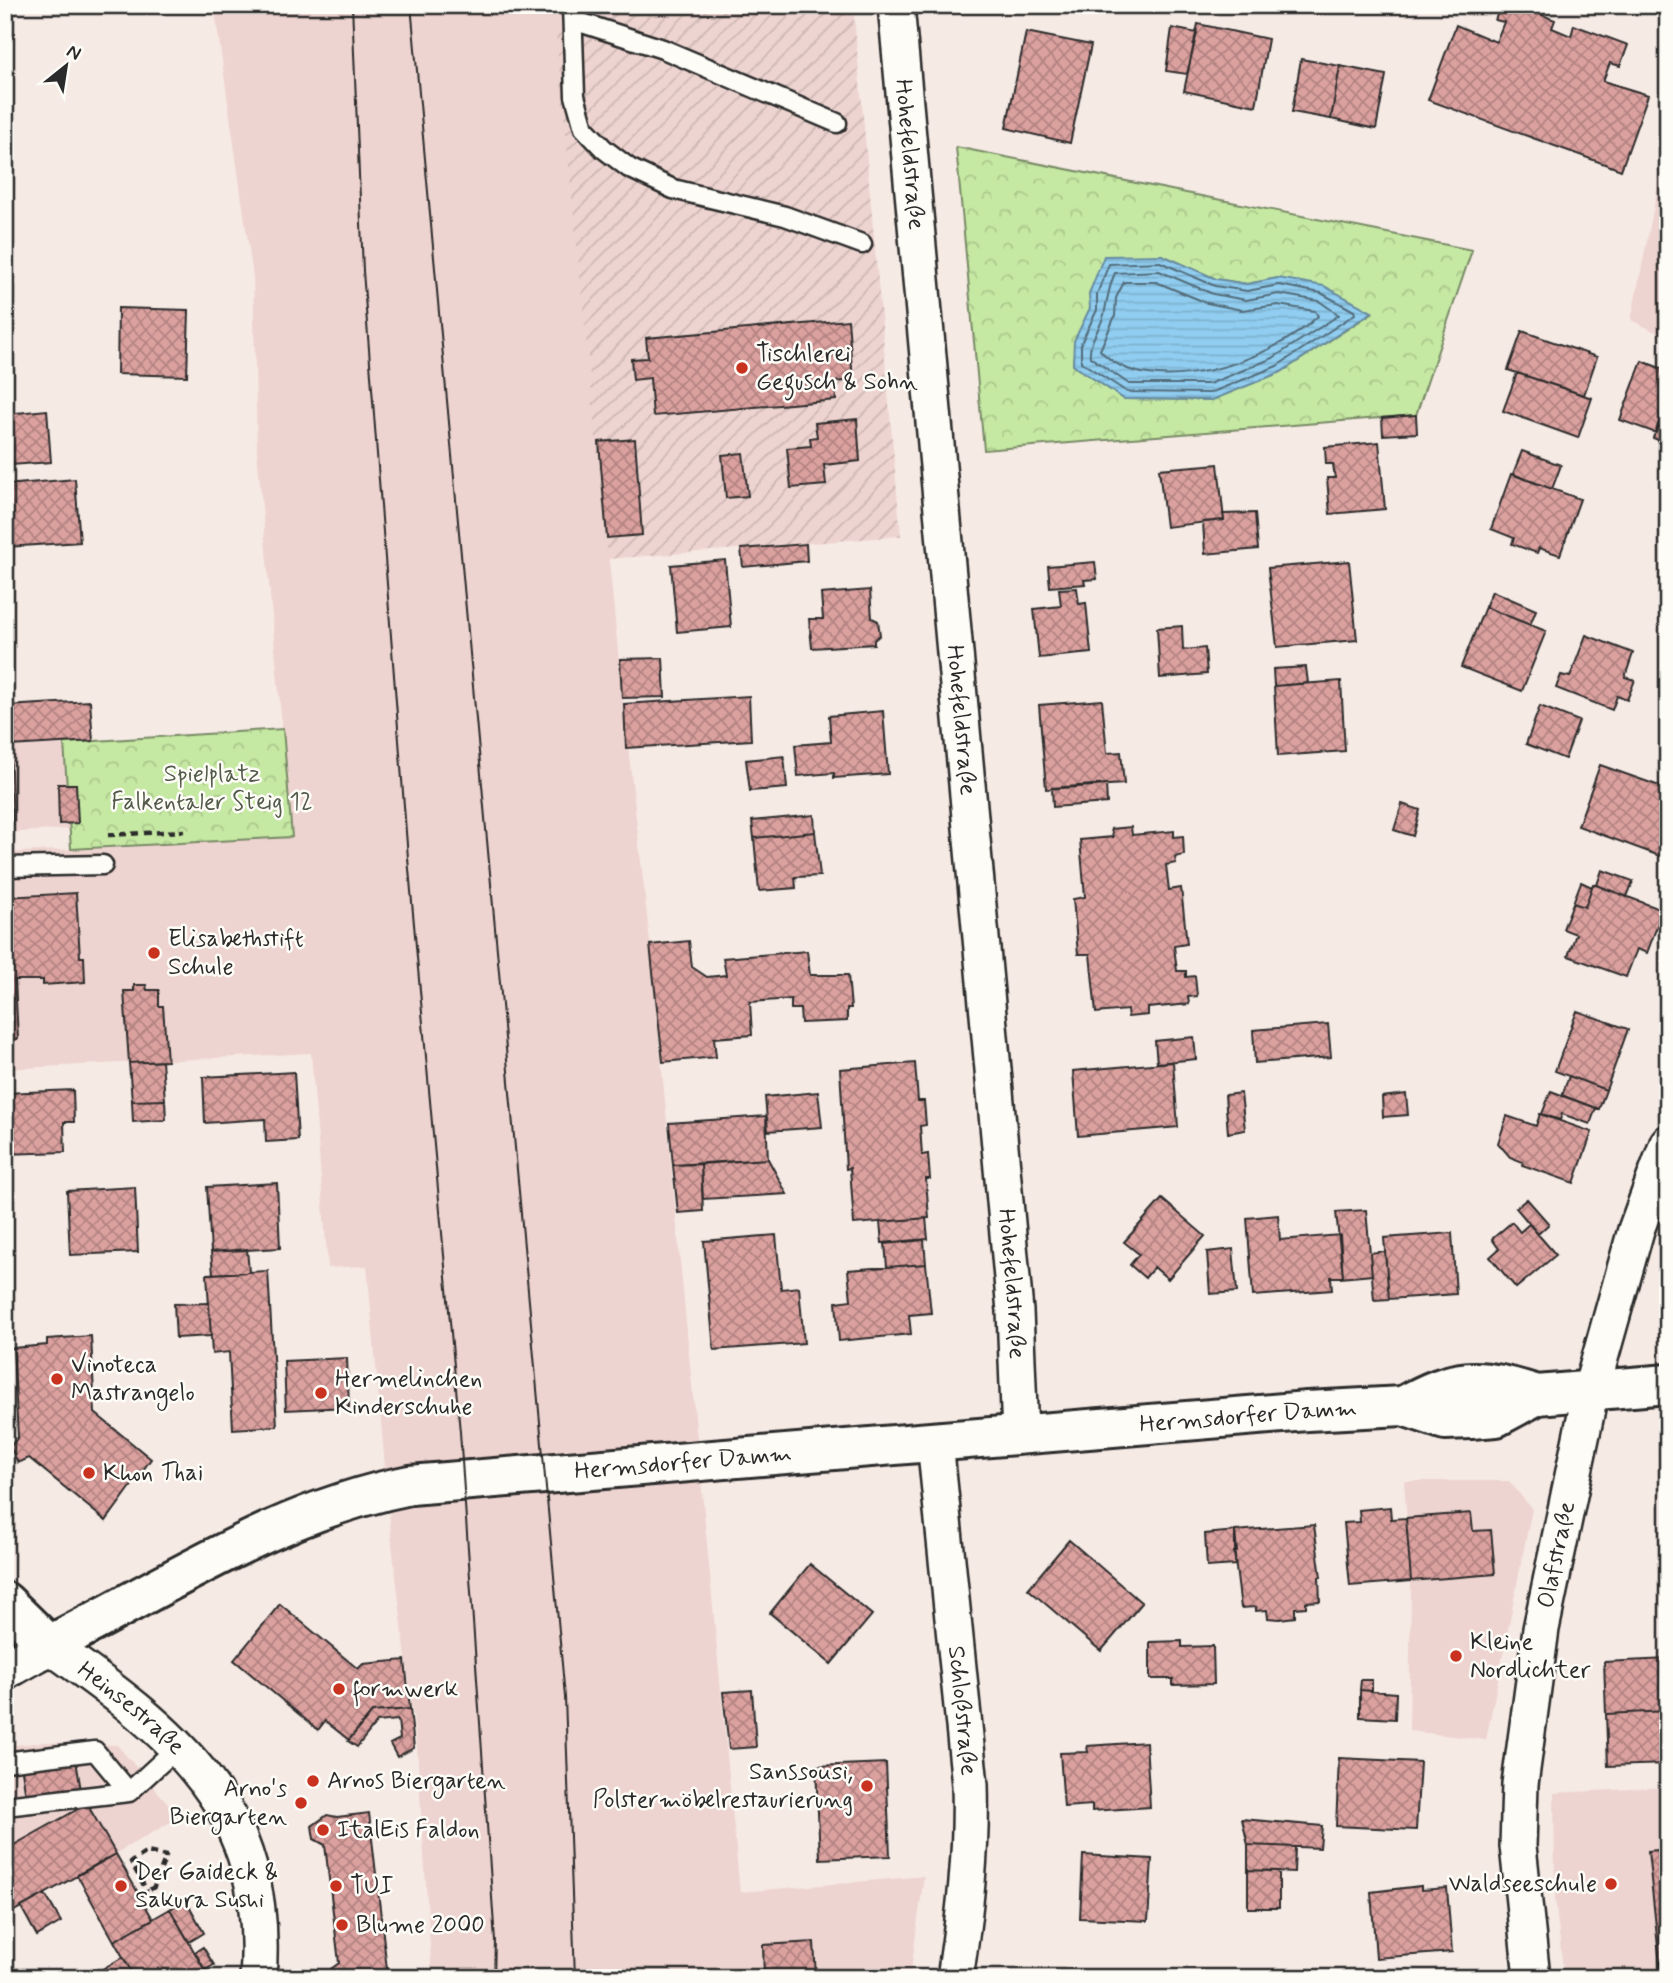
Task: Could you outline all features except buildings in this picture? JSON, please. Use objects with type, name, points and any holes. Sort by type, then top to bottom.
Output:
[{"type":"main road","name":"Hermsdorfer Damm","points":[[5,1670],[48,1644],[228,1549],[362,1494],[410,1485],[1020,1434],[1403,1406],[1445,1420],[1496,1417],[1536,1395],[1668,1384]]},
{"type":"main road","points":[[5,1602],[48,1644]]},
{"type":"street","name":"Hohefeldstraße","points":[[896,5],[1015,1311],[1020,1434]]},
{"type":"street","name":"Olafstraße","points":[[1532,1978],[1518,1846],[1520,1784],[1541,1629],[1591,1390],[1636,1230],[1668,1143]]},
{"type":"street","name":"Schloßstraße","points":[[935,1442],[970,1785],[969,1881],[955,1978]]},
{"type":"street","name":"Heinsestraße","points":[[48,1644],[127,1700],[178,1747],[205,1777],[231,1818],[248,1863],[258,1902],[258,1978]]},
{"type":"lane","points":[[837,123],[573,13],[575,96],[584,128],[604,149],[629,168],[673,189],[785,216],[862,244]]},
{"type":"lane","points":[[5,867],[103,865]]},
{"type":"lane","points":[[5,1806],[129,1792],[178,1747]]},
{"type":"lane","points":[[5,1762],[95,1751],[129,1792]]},
{"type":"path","points":[[140,1896],[154,1887],[166,1856],[147,1852],[131,1862],[146,1891]]},
{"type":"shaded area","points":[[214,5],[568,5],[570,30],[556,26],[623,701],[650,942],[740,1892],[924,1876],[910,1978],[432,1978],[417,1748],[392,1545],[367,1266],[328,1268],[311,1053],[5,1069],[5,853],[292,836],[257,452],[253,277]]},
{"type":"shaded area","points":[[568,5],[853,5],[901,536],[608,559],[555,25],[569,30]]},
{"type":"shaded area","points":[[1668,136],[1668,338],[1631,320]]},
{"type":"shaded area","points":[[64,743],[69,829],[5,833],[5,747]]},
{"type":"shaded area","name":"Kleine Nordlichter","points":[[1404,1481],[1509,1481],[1532,1509],[1486,1740],[1409,1731],[1411,1581]]},
{"type":"shaded area","points":[[44,1742],[117,1745],[180,1817],[5,1916],[5,1746]]},
{"type":"shaded area","name":"Waldseeschule","points":[[1668,1787],[1668,1978],[1564,1978],[1555,1899],[1554,1793]]},
{"type":"green space","points":[[956,147],[1472,250],[1416,415],[984,450]],"holes":[[[1162,255],[1216,279],[1247,284],[1278,278],[1372,313],[1281,372],[1212,400],[1124,399],[1073,365],[1076,344],[1090,311],[1114,288]]]},
{"type":"green space","name":"Spielplatz Falkentaler Steig 12","points":[[283,729],[292,837],[71,849],[64,743]]},
{"type":"water","points":[[1162,255],[1216,279],[1247,284],[1278,278],[1324,286],[1372,312],[1281,372],[1212,400],[1124,399],[1073,365],[1074,341],[1090,308],[1089,294],[1104,256]]},
{"type":"tram line","points":[[352,5],[363,271],[408,858],[460,1432],[495,1941],[494,1978]]},
{"type":"tram line","points":[[411,5],[565,1697],[575,1978]]},
{"type":"place","name":"Tischlerei Gegusch & Sohn","points":[[742,368]]},
{"type":"place","name":"Elisabethstift Schule","points":[[154,953]]},
{"type":"place","name":"Vinoteca Mastrangelo","points":[[57,1379]]},
{"type":"place","name":"Hermelinchen Kinderschuhe","points":[[321,1393]]},
{"type":"place","name":"Khon Thai","points":[[89,1473]]},
{"type":"place","name":"Kleine Nordlichter","points":[[1456,1656]]},
{"type":"place","name":"formwerk","points":[[339,1689]]},
{"type":"place","name":"Arnos Biergarten","points":[[313,1781]]},
{"type":"place","name":"Sanssousi, Polstermöbelrestaurierung","points":[[867,1786]]},
{"type":"place","name":"Arno's Biergarten","points":[[301,1803]]},
{"type":"place","name":"ItalEis Faldon","points":[[323,1830]]},
{"type":"place","name":"Waldseeschule","points":[[1611,1884]]},
{"type":"place","name":"Der Gaideck & Sakura Sushi","points":[[121,1886]]},
{"type":"place","name":"TUI","points":[[336,1886]]},
{"type":"place","name":"Blume 2000","points":[[342,1925]]}]
